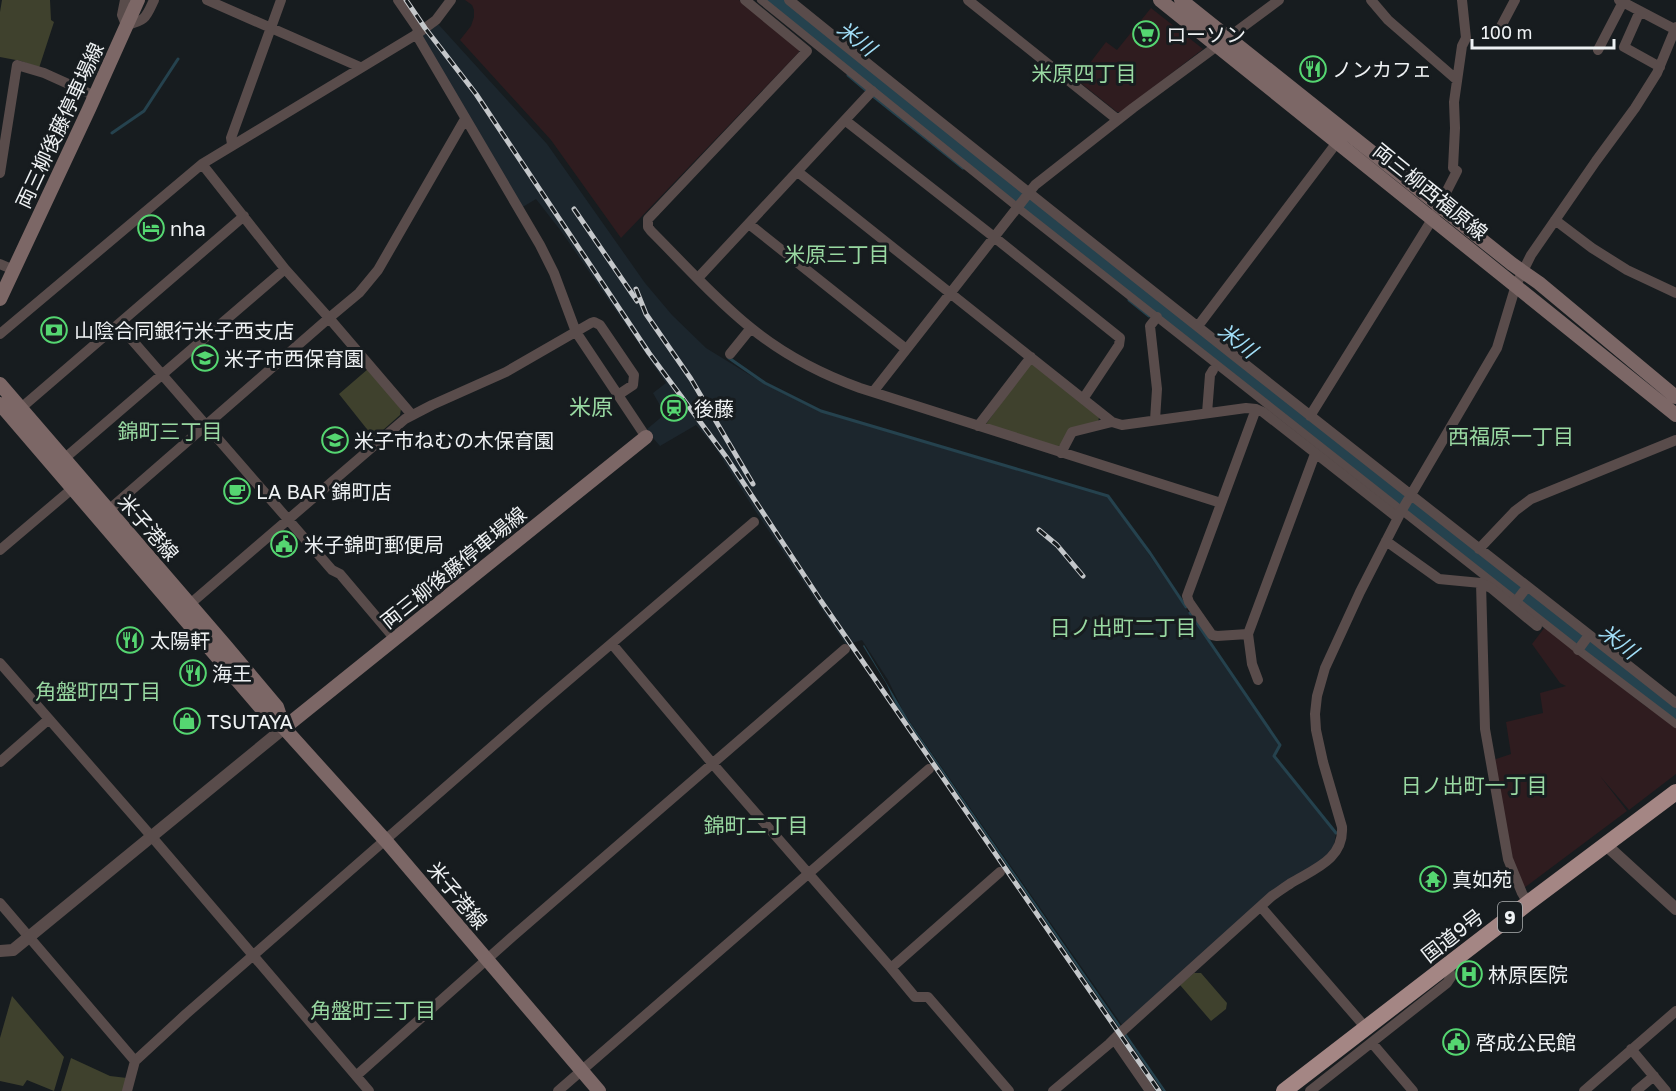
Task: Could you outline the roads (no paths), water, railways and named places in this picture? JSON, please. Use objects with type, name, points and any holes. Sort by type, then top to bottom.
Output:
[{"type":"highway","name":"国道9号","points":[[1284,1091],[1346,1043],[1369,1037],[1448,965],[1676,792]]},
{"type":"main road","name":"両三柳後藤停車場線","points":[[0,299],[96,96],[138,0]]},
{"type":"main road","name":"両三柳西福原線","points":[[1160,0],[1338,141],[1539,283],[1676,397]]},
{"type":"main road","name":"両三柳西福原線","points":[[1181,0],[1229,37],[1436,212],[1516,285],[1676,414]]},
{"type":"main road","name":"米子港線","points":[[0,384],[65,458],[104,514],[267,715],[284,728],[386,841],[599,1091]]},
{"type":"main road","name":"米子港線","points":[[0,404],[73,488],[104,514],[190,604],[277,707],[284,728]]},
{"type":"main road","name":"両三柳後藤停車場線","points":[[284,728],[646,437]]},
{"type":"street","points":[[125,0],[122,15],[126,26],[140,22],[148,14],[154,0]]},
{"type":"street","points":[[232,144],[231,138],[281,0]]},
{"type":"street","points":[[398,0],[540,245],[554,273],[576,332],[646,437]]},
{"type":"street","points":[[0,334],[202,164],[418,33],[436,20],[451,0]]},
{"type":"street","points":[[745,0],[807,51],[648,219],[648,227],[651,231],[751,328],[790,355],[822,372],[873,392],[1221,503]]},
{"type":"street","points":[[761,0],[1401,512]]},
{"type":"street","points":[[789,0],[1027,194],[1198,326],[1479,549],[1520,597],[1537,626]]},
{"type":"street","points":[[968,0],[1118,120]]},
{"type":"street","points":[[873,392],[1035,185],[1279,0]]},
{"type":"street","points":[[1371,0],[1388,20],[1457,80]]},
{"type":"street","points":[[1310,416],[1436,212],[1457,171],[1454,168],[1454,102],[1462,46],[1466,38],[1462,0]]},
{"type":"street","points":[[1497,34],[1515,0]]},
{"type":"street","points":[[1053,1091],[1272,896],[1328,861],[1336,850],[1341,840],[1342,827],[1316,730],[1317,696],[1325,668],[1401,512],[1497,348],[1522,271],[1555,220],[1635,108],[1660,67],[1676,29],[1621,1],[1598,50]]},
{"type":"street","points":[[211,2],[360,68]]},
{"type":"street","points":[[1640,11],[1623,48],[1660,67]]},
{"type":"street","points":[[0,173],[17,65],[44,73],[96,96]]},
{"type":"street","points":[[698,278],[872,91]]},
{"type":"street","points":[[104,514],[359,293],[378,270],[465,118]]},
{"type":"street","points":[[846,121],[1120,338],[1119,345],[1083,399]]},
{"type":"street","points":[[1198,326],[1338,141]]},
{"type":"street","points":[[202,164],[285,269],[412,415]]},
{"type":"street","points":[[798,172],[1112,422],[1122,425],[1256,408],[1315,454],[1401,512],[1583,643],[1676,703]]},
{"type":"street","points":[[21,408],[244,216]]},
{"type":"street","points":[[1555,220],[1592,248],[1628,270],[1676,293]]},
{"type":"street","points":[[749,224],[906,349]]},
{"type":"street","points":[[0,264],[14,270]]},
{"type":"street","points":[[65,458],[285,269]]},
{"type":"street","points":[[1155,420],[1158,389],[1150,326],[1156,317]]},
{"type":"street","points":[[190,604],[395,427],[412,415],[506,372],[591,323],[597,323],[634,375],[633,385],[618,395]]},
{"type":"street","points":[[119,325],[288,521],[332,570],[340,574],[395,639]]},
{"type":"street","points":[[730,354],[751,328]]},
{"type":"street","points":[[978,426],[1030,357]]},
{"type":"street","points":[[1207,413],[1210,375],[1213,370]]},
{"type":"street","points":[[1248,634],[1217,636],[1212,634],[1187,598],[1256,408]]},
{"type":"street","points":[[1061,453],[1072,432],[1112,422]]},
{"type":"street","points":[[1479,549],[1515,511],[1531,500],[1676,440]]},
{"type":"street","points":[[1258,680],[1252,664],[1248,634],[1315,454]]},
{"type":"street","points":[[0,550],[73,488]]},
{"type":"street","points":[[128,1091],[135,1061],[186,1014],[543,702],[754,522]]},
{"type":"street","points":[[1386,542],[1439,579],[1481,583],[1520,597],[1583,643],[1676,724]]},
{"type":"street","points":[[1481,583],[1487,738],[1508,859],[1528,903]]},
{"type":"street","points":[[612,644],[915,997],[928,997],[1009,1091]]},
{"type":"street","points":[[356,1076],[487,959],[845,649]]},
{"type":"street","points":[[0,663],[369,1091]]},
{"type":"street","points":[[0,762],[49,719]]},
{"type":"street","points":[[0,951],[13,950],[284,728]]},
{"type":"street","points":[[558,1091],[929,769]]},
{"type":"street","points":[[1605,845],[1676,909]]},
{"type":"street","points":[[891,968],[1000,872]]},
{"type":"street","points":[[0,903],[135,1061]]},
{"type":"street","points":[[1261,907],[1413,1091]]},
{"type":"street","points":[[1584,1091],[1676,1011]]},
{"type":"street","points":[[1120,1033],[1150,1091]]},
{"type":"street","points":[[1310,1091],[1369,1037]]},
{"type":"street","points":[[1631,1049],[1666,1091]]},
{"type":"street","points":[[1636,1091],[1654,1076]]},
{"type":"water","points":[[864,645],[909,721],[1166,1091],[1163,1091],[896,705]]},
{"type":"waterway","name":"米川","points":[[772,0],[1283,408],[1676,715]]},
{"type":"waterway","points":[[112,133],[144,111],[178,59]]},
{"type":"waterway","points":[[848,75],[867,91]]},
{"type":"waterway","points":[[873,96],[963,168]]},
{"type":"waterway","points":[[1129,300],[1149,316]]},
{"type":"waterway","points":[[729,358],[765,383],[821,411],[1108,496],[1186,607]]},
{"type":"waterway","points":[[1190,613],[1280,745],[1274,756],[1336,833]]},
{"type":"railway","points":[[406,0],[476,94],[649,353],[727,458],[821,601],[1159,1091]]},
{"type":"railway","points":[[574,209],[637,301]]},
{"type":"railway","points":[[636,289],[646,314],[691,379],[753,484]]},
{"type":"railway","points":[[1039,530],[1057,545],[1083,576]]},
{"type":"place","name":"ローソン","points":[[1146,34]]},
{"type":"place","name":"ノンカフェ","points":[[1313,69]]},
{"type":"place","name":"nha","points":[[151,228]]},
{"type":"place","name":"山陰合同銀行米子西支店","points":[[54,330]]},
{"type":"place","name":"米子市西保育園","points":[[205,358]]},
{"type":"place","name":"後藤","points":[[674,408]]},
{"type":"place","name":"米子市ねむの木保育園","points":[[335,440]]},
{"type":"place","name":"LA BAR 錦町店","points":[[237,491]]},
{"type":"place","name":"米子錦町郵便局","points":[[284,544]]},
{"type":"place","name":"太陽軒","points":[[130,640]]},
{"type":"place","name":"海王","points":[[193,673]]},
{"type":"place","name":"TSUTAYA","points":[[187,721]]},
{"type":"place","name":"真如苑","points":[[1433,879]]},
{"type":"place","name":"林原医院","points":[[1469,974]]},
{"type":"place","name":"啓成公民館","points":[[1456,1042]]},
{"type":"district","name":"米原四丁目","points":[[1084,73]]},
{"type":"district","name":"米原三丁目","points":[[837,254]]},
{"type":"district","name":"米原","points":[[591,406]]},
{"type":"district","name":"錦町三丁目","points":[[170,431]]},
{"type":"district","name":"西福原一丁目","points":[[1511,436]]},
{"type":"district","name":"日ノ出町二丁目","points":[[1123,627]]},
{"type":"district","name":"角盤町四丁目","points":[[98,691]]},
{"type":"district","name":"日ノ出町一丁目","points":[[1474,785]]},
{"type":"district","name":"錦町二丁目","points":[[756,825]]},
{"type":"district","name":"角盤町三丁目","points":[[373,1010]]}]
